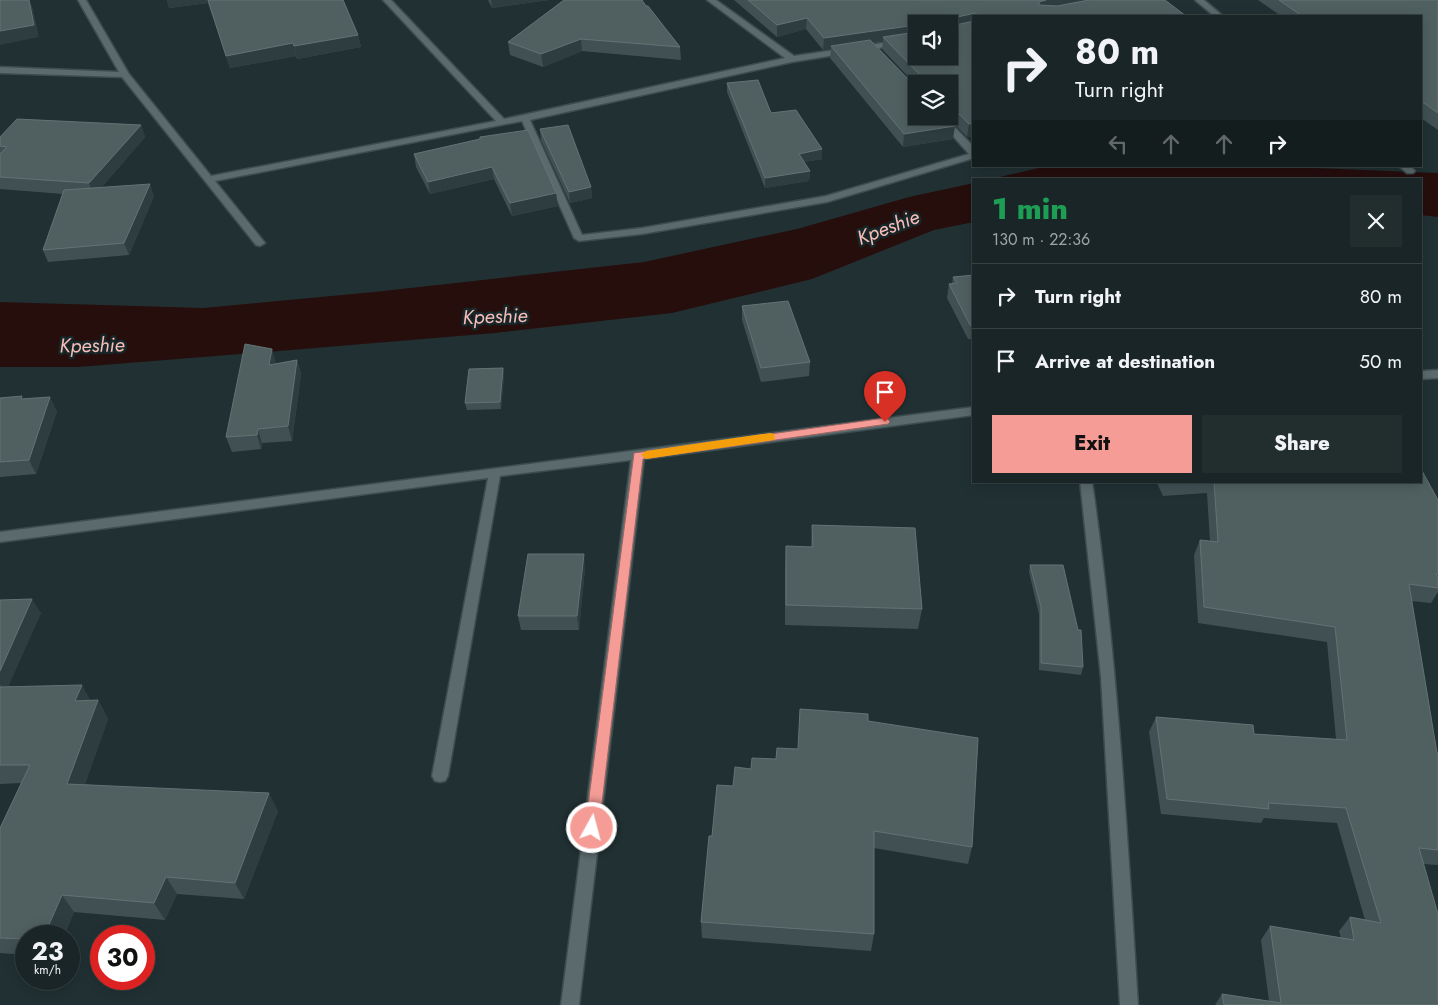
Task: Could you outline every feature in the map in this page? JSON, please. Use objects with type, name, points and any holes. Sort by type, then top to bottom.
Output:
[{"type":"street","points":[[82,0],[125,75],[210,179],[260,244]]},
{"type":"street","points":[[386,0],[502,122]]},
{"type":"street","points":[[711,0],[792,59]]},
{"type":"street","points":[[1199,0],[1218,15]]},
{"type":"street","points":[[210,179],[526,118],[792,59],[876,51],[908,42]]},
{"type":"street","points":[[0,70],[125,75]]},
{"type":"street","points":[[526,118],[579,238],[642,231],[827,200],[972,156]]},
{"type":"street","points":[[947,125],[972,152]]},
{"type":"street","points":[[1422,375],[1438,374]]},
{"type":"street","points":[[0,537],[495,472],[638,456],[972,410]]},
{"type":"street","points":[[570,1005],[638,456]]},
{"type":"street","points":[[440,776],[495,472]]},
{"type":"street","points":[[1086,483],[1096,547],[1109,673],[1129,1005]]},
{"type":"water","points":[[1044,167],[1290,167],[1438,173],[1438,217],[1422,215],[1422,178],[995,178]]},
{"type":"water","name":"Kpeshie","points":[[972,183],[972,222],[934,230],[812,279],[672,313],[495,333],[267,352],[78,367],[0,367],[0,302],[204,308],[374,292],[644,262],[797,229],[909,197]]},
{"type":"building","points":[[0,0],[29,0],[34,25],[0,31]]},
{"type":"building","points":[[208,0],[343,0],[358,35],[294,46],[293,43],[226,56]]},
{"type":"building","points":[[564,0],[642,0],[680,47],[581,39],[541,54],[508,42]]},
{"type":"building","points":[[748,0],[1046,0],[1039,2],[1039,5],[1057,6],[1089,0],[1165,0],[1185,15],[978,15],[975,13],[958,17],[958,15],[908,15],[908,26],[824,38],[807,18],[777,25]]},
{"type":"building","points":[[1279,0],[1438,0],[1438,113],[1422,102],[1422,15],[1301,15]]},
{"type":"building","points":[[972,21],[972,123],[969,124],[958,113],[958,75],[919,74],[910,65],[958,65],[958,24]]},
{"type":"building","points":[[908,33],[908,63],[883,37]]},
{"type":"building","points":[[870,40],[908,79],[908,125],[955,126],[904,134],[831,46]]},
{"type":"building","points":[[758,80],[771,113],[796,110],[822,149],[799,154],[810,171],[765,178],[727,83]]},
{"type":"building","points":[[17,119],[141,125],[89,183],[0,177],[0,154],[7,147],[0,146],[0,137]]},
{"type":"building","points":[[568,125],[591,187],[569,192],[540,129]]},
{"type":"building","points":[[528,130],[556,193],[510,203],[492,167],[428,182],[414,154],[480,139],[480,137]]},
{"type":"building","points":[[150,184],[124,243],[43,250],[64,190]]},
{"type":"building","points":[[972,275],[972,325],[970,325],[949,284],[957,283],[953,277]]},
{"type":"building","points":[[788,301],[810,362],[761,368],[742,306]]},
{"type":"building","points":[[245,344],[272,349],[269,365],[297,360],[288,426],[258,429],[257,435],[226,437]]},
{"type":"building","points":[[503,368],[500,402],[465,403],[469,369]]},
{"type":"building","points":[[22,396],[21,399],[50,397],[29,460],[0,462],[0,398]]},
{"type":"building","points":[[1422,471],[1438,500],[1438,574],[1436,574],[1438,588],[1409,584],[1438,753],[1438,850],[1419,848],[1438,914],[1438,1005],[1224,1005],[1222,994],[1281,1003],[1270,926],[1354,940],[1350,917],[1381,923],[1346,808],[1268,803],[1269,809],[1167,799],[1156,717],[1253,725],[1254,734],[1347,740],[1335,627],[1204,607],[1200,540],[1218,542],[1214,483],[1422,483]]},
{"type":"building","points":[[812,525],[915,528],[922,609],[786,605],[786,546],[813,547]]},
{"type":"building","points":[[528,554],[584,554],[577,616],[518,616]]},
{"type":"building","points":[[1030,565],[1063,565],[1078,630],[1081,630],[1083,667],[1041,663],[1041,607]]},
{"type":"building","points":[[32,599],[0,671],[0,600]]},
{"type":"building","points":[[82,685],[75,701],[98,700],[67,784],[269,793],[235,883],[166,877],[154,903],[62,895],[49,925],[15,925],[15,939],[0,938],[0,828],[30,765],[0,765],[1,687]]},
{"type":"building","points":[[800,709],[868,714],[868,721],[978,738],[972,847],[874,831],[874,934],[701,922],[709,836],[712,836],[717,785],[733,786],[735,767],[751,769],[752,758],[776,759],[777,748],[798,749]]},
{"type":"slow traffic","points":[[646,455],[770,437]]},
{"type":"route","points":[[592,828],[638,456],[885,422]]}]
